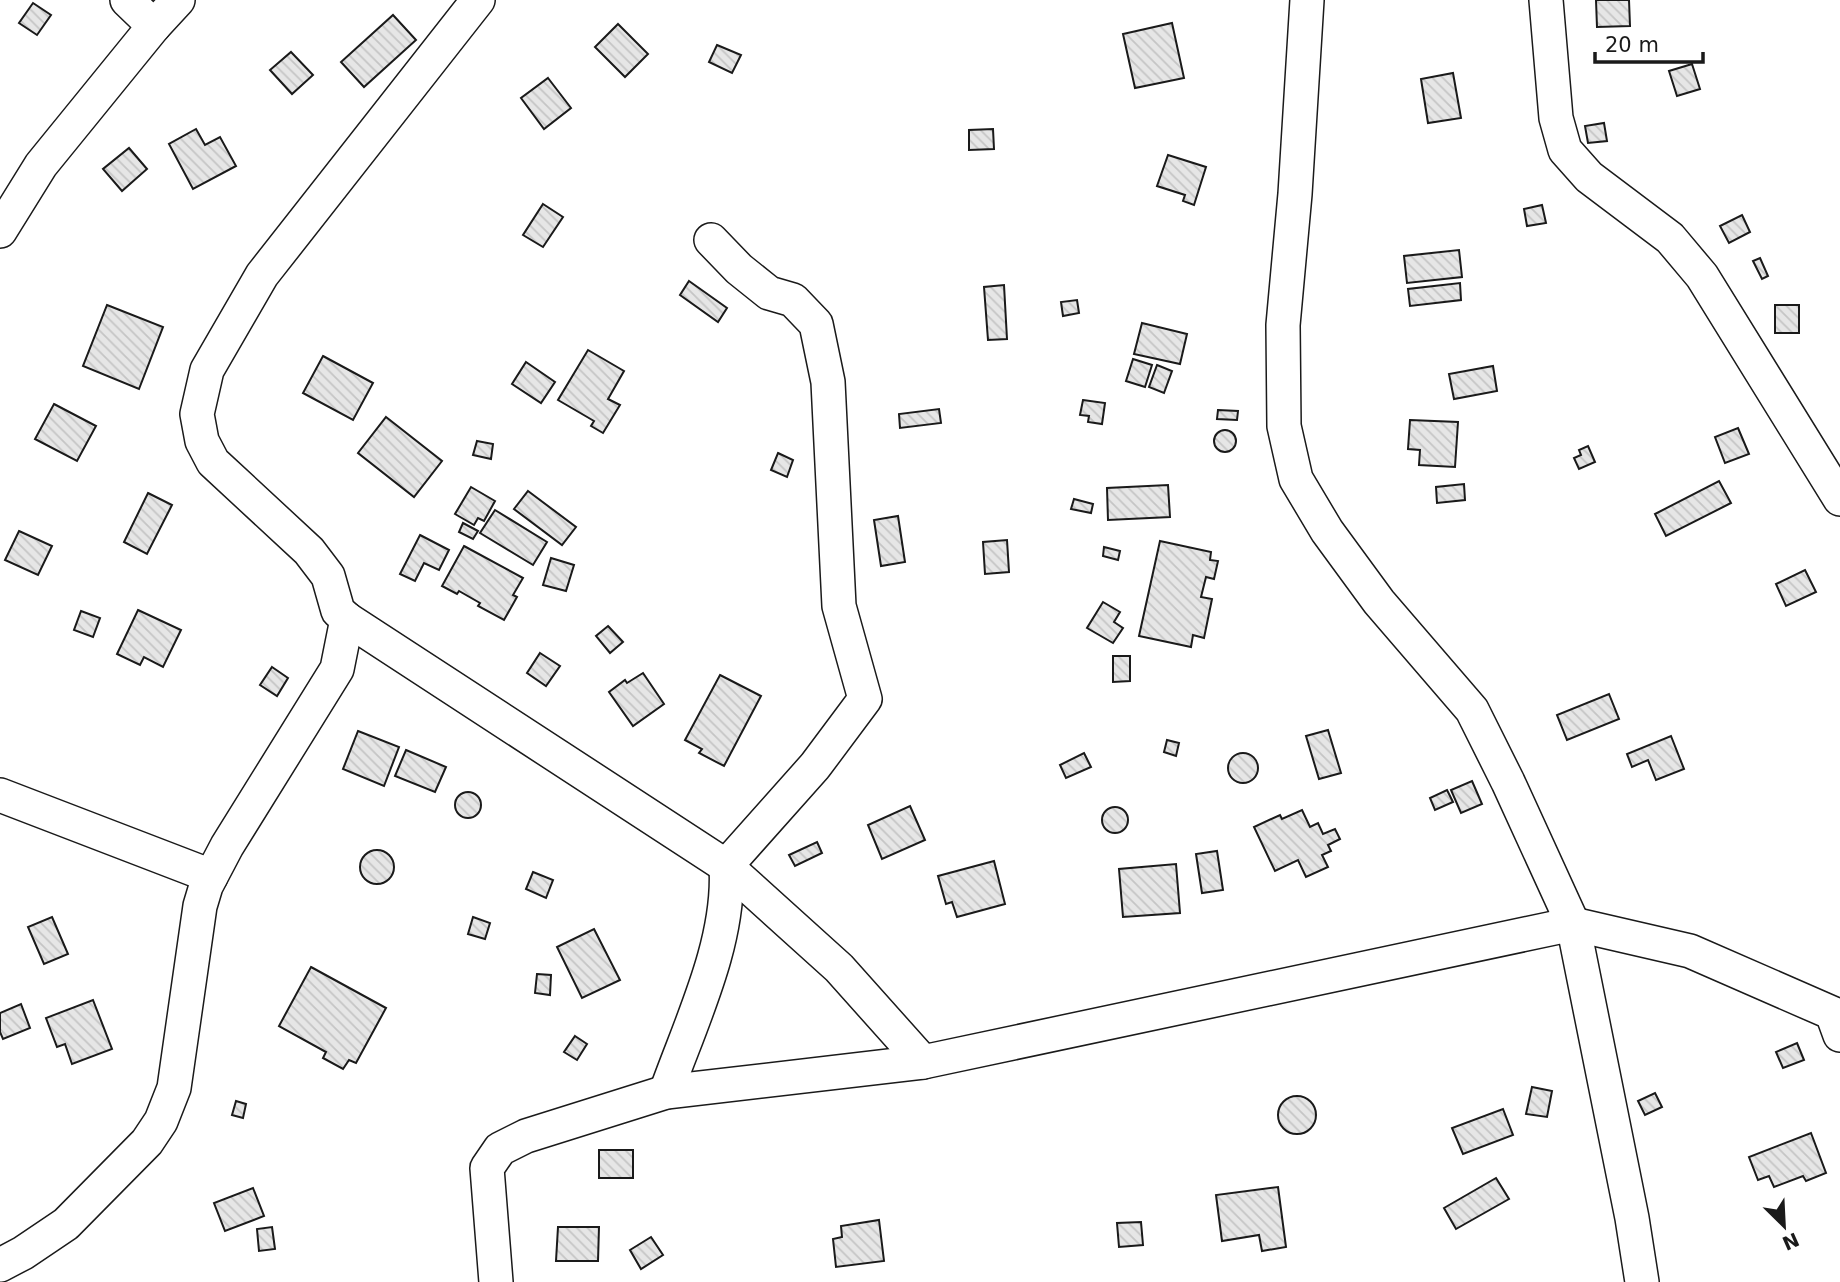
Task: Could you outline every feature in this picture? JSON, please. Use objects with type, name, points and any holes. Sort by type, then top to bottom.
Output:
[{"type":"street","points":[[127,0],[154,26]]},
{"type":"street","points":[[0,231],[41,165],[178,0]]},
{"type":"street","points":[[478,0],[262,275],[207,370],[197,414],[202,441],[213,462],[309,551],[328,576],[338,611],[347,619],[726,866],[839,968],[923,1062]]},
{"type":"street","points":[[1307,0],[1295,194],[1283,325],[1284,426],[1296,479],[1326,531],[1378,602],[1472,710],[1573,924],[1632,1218],[1642,1282]]},
{"type":"street","points":[[1546,0],[1556,118],[1565,150],[1589,177],[1670,237],[1702,276],[1840,499]]},
{"type":"street","points":[[666,1092],[704,988],[723,924],[727,892],[726,866],[815,766],[865,699],[839,606],[828,382],[816,324],[793,300],[769,293],[749,277],[711,240]]},
{"type":"street","points":[[0,1265],[66,1224],[147,1142],[161,1121],[174,1088],[200,906],[211,876],[337,669],[347,619]]},
{"type":"street","points":[[0,795],[211,876]]},
{"type":"street","points":[[496,1282],[487,1168],[499,1149],[526,1136],[666,1092],[923,1062],[1573,924],[1690,951],[1832,1013],[1840,1035]]},
{"type":"building","points":[[1596,0],[1629,0],[1630,26],[1597,27]]},
{"type":"building","points":[[33,3],[51,15],[37,35],[19,23]]},
{"type":"building","points":[[393,15],[416,40],[364,87],[341,62]]},
{"type":"building","points":[[1172,23],[1184,78],[1135,88],[1123,34]]},
{"type":"building","points":[[618,24],[648,54],[625,77],[595,47]]},
{"type":"building","points":[[717,45],[741,55],[732,73],[709,62]]},
{"type":"building","points":[[291,52],[313,75],[292,94],[270,70]]},
{"type":"building","points":[[1692,64],[1700,89],[1677,96],[1669,71]]},
{"type":"building","points":[[1453,73],[1461,118],[1428,123],[1421,79]]},
{"type":"building","points":[[548,78],[571,108],[544,129],[521,98]]},
{"type":"building","points":[[1604,123],[1607,141],[1588,143],[1585,126]]},
{"type":"building","points":[[196,129],[205,145],[220,137],[236,166],[193,189],[169,144]]},
{"type":"building","points":[[993,129],[994,149],[969,150],[969,130]]},
{"type":"building","points":[[129,148],[147,169],[122,191],[103,169]]},
{"type":"building","points":[[1168,155],[1206,167],[1194,205],[1183,201],[1185,195],[1157,186]]},
{"type":"building","points":[[543,204],[563,217],[543,247],[523,235]]},
{"type":"building","points":[[1542,205],[1546,223],[1527,226],[1524,209]]},
{"type":"building","points":[[1742,215],[1750,232],[1729,243],[1720,226]]},
{"type":"building","points":[[1459,250],[1462,277],[1407,283],[1404,256]]},
{"type":"building","points":[[1760,258],[1768,276],[1762,279],[1753,261]]},
{"type":"building","points":[[689,281],[727,308],[718,322],[680,295]]},
{"type":"building","points":[[1460,283],[1461,300],[1410,306],[1408,289]]},
{"type":"building","points":[[1004,285],[1007,339],[988,340],[984,287]]},
{"type":"building","points":[[1077,300],[1079,313],[1063,316],[1061,302]]},
{"type":"building","points":[[107,305],[163,327],[139,389],[83,366]]},
{"type":"building","points":[[1775,305],[1799,305],[1799,333],[1775,333]]},
{"type":"building","points":[[1142,323],[1187,334],[1180,364],[1134,354]]},
{"type":"building","points":[[588,350],[624,371],[608,399],[620,405],[603,433],[591,426],[594,421],[558,400]]},
{"type":"building","points":[[323,356],[373,383],[353,420],[303,393]]},
{"type":"building","points":[[1133,359],[1152,365],[1145,387],[1126,381]]},
{"type":"building","points":[[526,362],[555,382],[541,403],[512,384]]},
{"type":"building","points":[[1157,365],[1172,371],[1164,393],[1149,387]]},
{"type":"building","points":[[1493,366],[1497,391],[1454,399],[1449,374]]},
{"type":"building","points":[[1083,400],[1105,403],[1102,424],[1088,422],[1089,416],[1080,415]]},
{"type":"building","points":[[54,404],[96,426],[77,461],[35,439]]},
{"type":"building","points":[[939,409],[941,423],[900,428],[899,414]]},
{"type":"building","points":[[1218,410],[1238,411],[1237,420],[1217,419]]},
{"type":"building","points":[[386,417],[442,461],[414,497],[358,453]]},
{"type":"building","points":[[1410,420],[1458,422],[1455,467],[1419,465],[1420,450],[1408,449]]},
{"type":"building","points":[[1738,428],[1749,454],[1725,463],[1715,437]]},
{"type":"building","points":[[1225,430],[1233,433],[1236,441],[1233,449],[1225,452],[1217,449],[1214,441],[1217,433]]},
{"type":"building","points":[[477,441],[493,444],[491,459],[473,455]]},
{"type":"building","points":[[1588,446],[1595,462],[1579,469],[1574,458],[1581,455],[1579,450]]},
{"type":"building","points":[[778,453],[793,460],[787,477],[771,470]]},
{"type":"building","points":[[1719,481],[1731,503],[1666,536],[1655,514]]},
{"type":"building","points":[[1464,484],[1465,500],[1437,503],[1436,487]]},
{"type":"building","points":[[1168,485],[1170,517],[1108,520],[1107,488]]},
{"type":"building","points":[[471,487],[495,501],[484,521],[478,518],[474,525],[455,514]]},
{"type":"building","points":[[528,491],[576,527],[562,545],[514,509]]},
{"type":"building","points":[[148,493],[172,505],[147,554],[124,542]]},
{"type":"building","points":[[1074,499],[1093,504],[1091,513],[1071,509]]},
{"type":"building","points":[[495,510],[547,542],[533,565],[480,533]]},
{"type":"building","points":[[898,516],[905,562],[881,566],[874,520]]},
{"type":"building","points":[[463,523],[478,531],[473,539],[459,532]]},
{"type":"building","points":[[19,531],[52,546],[38,575],[5,560]]},
{"type":"building","points":[[420,535],[449,550],[439,570],[424,563],[415,581],[400,574]]},
{"type":"building","points":[[1007,540],[1009,572],[985,574],[983,542]]},
{"type":"building","points":[[1160,541],[1211,552],[1210,560],[1218,561],[1214,579],[1206,577],[1201,597],[1212,599],[1204,638],[1193,635],[1191,647],[1139,636]]},
{"type":"building","points":[[464,546],[523,578],[513,595],[517,597],[504,620],[478,606],[480,603],[459,591],[457,594],[442,586]]},
{"type":"building","points":[[1104,547],[1120,551],[1118,560],[1103,556]]},
{"type":"building","points":[[551,558],[574,565],[566,591],[543,585]]},
{"type":"building","points":[[1805,570],[1816,592],[1786,606],[1776,584]]},
{"type":"building","points":[[1103,602],[1120,612],[1114,622],[1123,628],[1113,643],[1087,628]]},
{"type":"building","points":[[138,610],[181,630],[163,667],[144,657],[140,665],[117,654]]},
{"type":"building","points":[[81,611],[100,618],[93,637],[74,630]]},
{"type":"building","points":[[608,626],[623,642],[610,653],[596,636]]},
{"type":"building","points":[[540,653],[560,666],[546,686],[527,673]]},
{"type":"building","points":[[1113,656],[1130,656],[1130,681],[1113,682]]},
{"type":"building","points":[[272,667],[288,678],[277,696],[260,685]]},
{"type":"building","points":[[643,673],[664,704],[633,726],[609,692],[625,680],[627,683]]},
{"type":"building","points":[[720,675],[761,696],[724,766],[699,753],[702,749],[685,740]]},
{"type":"building","points":[[1609,694],[1619,719],[1567,740],[1557,715]]},
{"type":"building","points":[[1328,730],[1341,773],[1319,779],[1306,736]]},
{"type":"building","points":[[358,731],[399,747],[384,786],[343,769]]},
{"type":"building","points":[[1671,736],[1684,769],[1656,780],[1648,760],[1632,767],[1627,754]]},
{"type":"building","points":[[1167,740],[1179,743],[1176,756],[1164,752]]},
{"type":"building","points":[[406,750],[446,767],[435,792],[395,776]]},
{"type":"building","points":[[1084,753],[1091,767],[1066,778],[1060,765]]},
{"type":"building","points":[[1243,753],[1254,757],[1258,768],[1254,779],[1243,783],[1232,779],[1228,768],[1232,757]]},
{"type":"building","points":[[1472,781],[1482,804],[1461,813],[1451,790]]},
{"type":"building","points":[[1447,790],[1453,802],[1435,810],[1430,798]]},
{"type":"building","points":[[468,792],[478,795],[481,805],[478,815],[468,818],[458,815],[455,805],[458,795]]},
{"type":"building","points":[[910,806],[925,840],[882,859],[868,825]]},
{"type":"building","points":[[1115,807],[1124,811],[1128,820],[1124,829],[1115,833],[1106,829],[1102,820],[1106,811]]},
{"type":"building","points":[[1302,810],[1310,827],[1318,823],[1323,834],[1335,829],[1340,839],[1328,845],[1331,851],[1322,855],[1328,867],[1306,877],[1298,860],[1275,871],[1254,827],[1280,815],[1282,819]]},
{"type":"building","points":[[817,842],[822,853],[795,866],[789,855]]},
{"type":"building","points":[[377,850],[389,855],[394,867],[389,879],[377,884],[365,879],[360,867],[365,855]]},
{"type":"building","points":[[1217,851],[1223,890],[1202,893],[1196,854]]},
{"type":"building","points":[[994,861],[1005,904],[957,917],[952,902],[946,904],[938,876]]},
{"type":"building","points":[[1176,864],[1180,913],[1123,917],[1119,869]]},
{"type":"building","points":[[533,872],[553,880],[546,898],[526,889]]},
{"type":"building","points":[[52,917],[68,954],[44,964],[28,927]]},
{"type":"building","points":[[473,917],[490,923],[485,939],[468,934]]},
{"type":"building","points":[[594,929],[620,980],[582,998],[557,947]]},
{"type":"building","points":[[311,967],[386,1008],[356,1063],[349,1060],[343,1069],[323,1058],[326,1052],[279,1026]]},
{"type":"building","points":[[537,974],[551,975],[550,995],[535,993]]},
{"type":"building","points":[[93,1000],[112,1049],[72,1064],[65,1044],[57,1047],[46,1018]]},
{"type":"building","points":[[21,1004],[30,1028],[3,1039],[0,1032],[0,1013]]},
{"type":"building","points":[[575,1036],[587,1044],[577,1060],[564,1052]]},
{"type":"building","points":[[1797,1043],[1804,1060],[1783,1068],[1776,1052]]},
{"type":"building","points":[[1532,1087],[1552,1091],[1547,1117],[1526,1114]]},
{"type":"building","points":[[1655,1093],[1662,1107],[1645,1115],[1638,1101]]},
{"type":"building","points":[[1297,1096],[1310,1102],[1316,1115],[1310,1128],[1297,1134],[1284,1128],[1278,1115],[1284,1102]]},
{"type":"building","points":[[236,1101],[246,1104],[243,1118],[232,1115]]},
{"type":"building","points":[[1503,1109],[1513,1135],[1463,1154],[1452,1128]]},
{"type":"building","points":[[1811,1133],[1826,1173],[1806,1181],[1803,1176],[1774,1187],[1769,1176],[1758,1180],[1749,1157]]},
{"type":"building","points":[[599,1150],[633,1150],[633,1178],[599,1178]]},
{"type":"building","points":[[1496,1178],[1509,1199],[1456,1229],[1444,1208]]},
{"type":"building","points":[[1278,1187],[1286,1247],[1262,1251],[1259,1235],[1222,1241],[1216,1195]]},
{"type":"building","points":[[253,1188],[264,1216],[225,1231],[214,1203]]},
{"type":"building","points":[[879,1220],[884,1261],[836,1267],[833,1239],[842,1237],[841,1226]]},
{"type":"building","points":[[1141,1222],[1143,1245],[1119,1247],[1117,1223]]},
{"type":"building","points":[[272,1227],[275,1249],[259,1251],[257,1229]]},
{"type":"building","points":[[558,1227],[599,1227],[598,1261],[556,1261]]},
{"type":"building","points":[[651,1237],[663,1255],[641,1269],[630,1250]]}]
